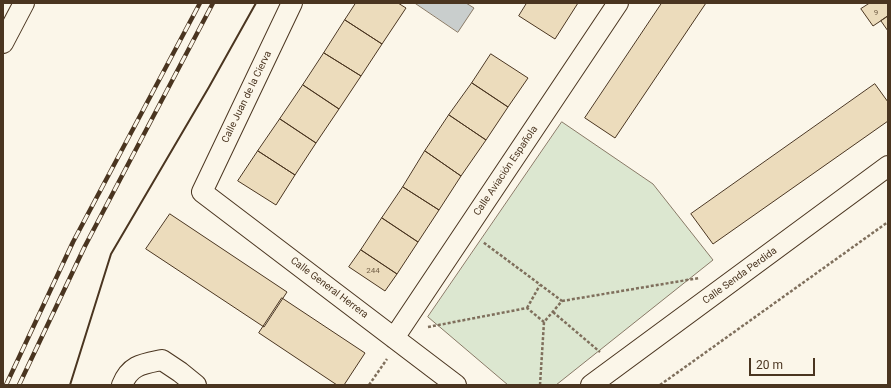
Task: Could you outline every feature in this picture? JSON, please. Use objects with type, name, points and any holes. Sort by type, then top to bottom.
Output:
[{"type":"street","points":[[3,43],[24,3]]},
{"type":"street","name":"Calle Juan de la Cierva","points":[[202,192],[292,3]]},
{"type":"street","name":"Calle Aviación Española","points":[[396,340],[409,317],[466,230],[618,3]]},
{"type":"street","name":"Calle Senda Perdida","points":[[591,385],[888,166]]},
{"type":"street","name":"Calle General Herrera","points":[[202,192],[456,385]]},
{"type":"street","points":[[122,385],[126,374],[143,363],[162,360],[196,385]]},
{"type":"path","points":[[660,385],[888,222]]},
{"type":"path","points":[[466,230],[562,301]]},
{"type":"path","points":[[540,385],[544,322],[562,301],[705,277],[719,291]]},
{"type":"path","points":[[409,317],[424,328],[527,308],[540,285]]},
{"type":"path","points":[[527,308],[544,322]]},
{"type":"path","points":[[552,312],[617,366]]},
{"type":"path","points":[[368,385],[396,340]]},
{"type":"green space","points":[[562,122],[653,184],[713,260],[556,385],[508,385],[428,317]]},
{"type":"shaded area","points":[[415,3],[466,3],[474,8],[458,32]]},
{"type":"building","points":[[356,3],[398,3],[406,8],[382,44],[345,20]]},
{"type":"building","points":[[527,3],[578,3],[555,39],[519,16]]},
{"type":"building","points":[[662,3],[706,3],[615,138],[585,118]]},
{"type":"building","points":[[870,3],[888,3],[888,16],[873,26],[861,9]]},
{"type":"building","points":[[888,16],[888,31],[881,21]]},
{"type":"building","points":[[345,20],[382,44],[361,76],[324,53]]},
{"type":"building","points":[[324,53],[361,76],[339,109],[303,85]]},
{"type":"building","points":[[491,54],[528,78],[508,107],[472,83]]},
{"type":"building","points":[[472,83],[508,107],[486,140],[449,115]]},
{"type":"building","points":[[875,84],[888,102],[888,121],[713,244],[691,214]]},
{"type":"building","points":[[303,85],[339,109],[316,143],[280,119]]},
{"type":"building","points":[[449,115],[486,140],[461,176],[425,151]]},
{"type":"building","points":[[280,119],[316,143],[295,175],[258,151]]},
{"type":"building","points":[[258,151],[295,175],[276,205],[238,181]]},
{"type":"building","points":[[425,151],[461,176],[439,210],[403,187]]},
{"type":"building","points":[[403,187],[439,210],[418,242],[382,218]]},
{"type":"building","points":[[170,214],[287,292],[264,327],[146,249]]},
{"type":"building","points":[[382,218],[418,242],[397,274],[361,250]]},
{"type":"building","points":[[361,250],[397,274],[385,291],[349,267]]},
{"type":"building","points":[[282,298],[365,353],[344,385],[337,385],[259,333]]},
{"type":"railway","points":[[6,385],[73,242],[200,3]]},
{"type":"railway","points":[[19,385],[85,246],[213,3]]},
{"type":"wall","points":[[70,385],[111,254],[209,87],[256,3]]}]
